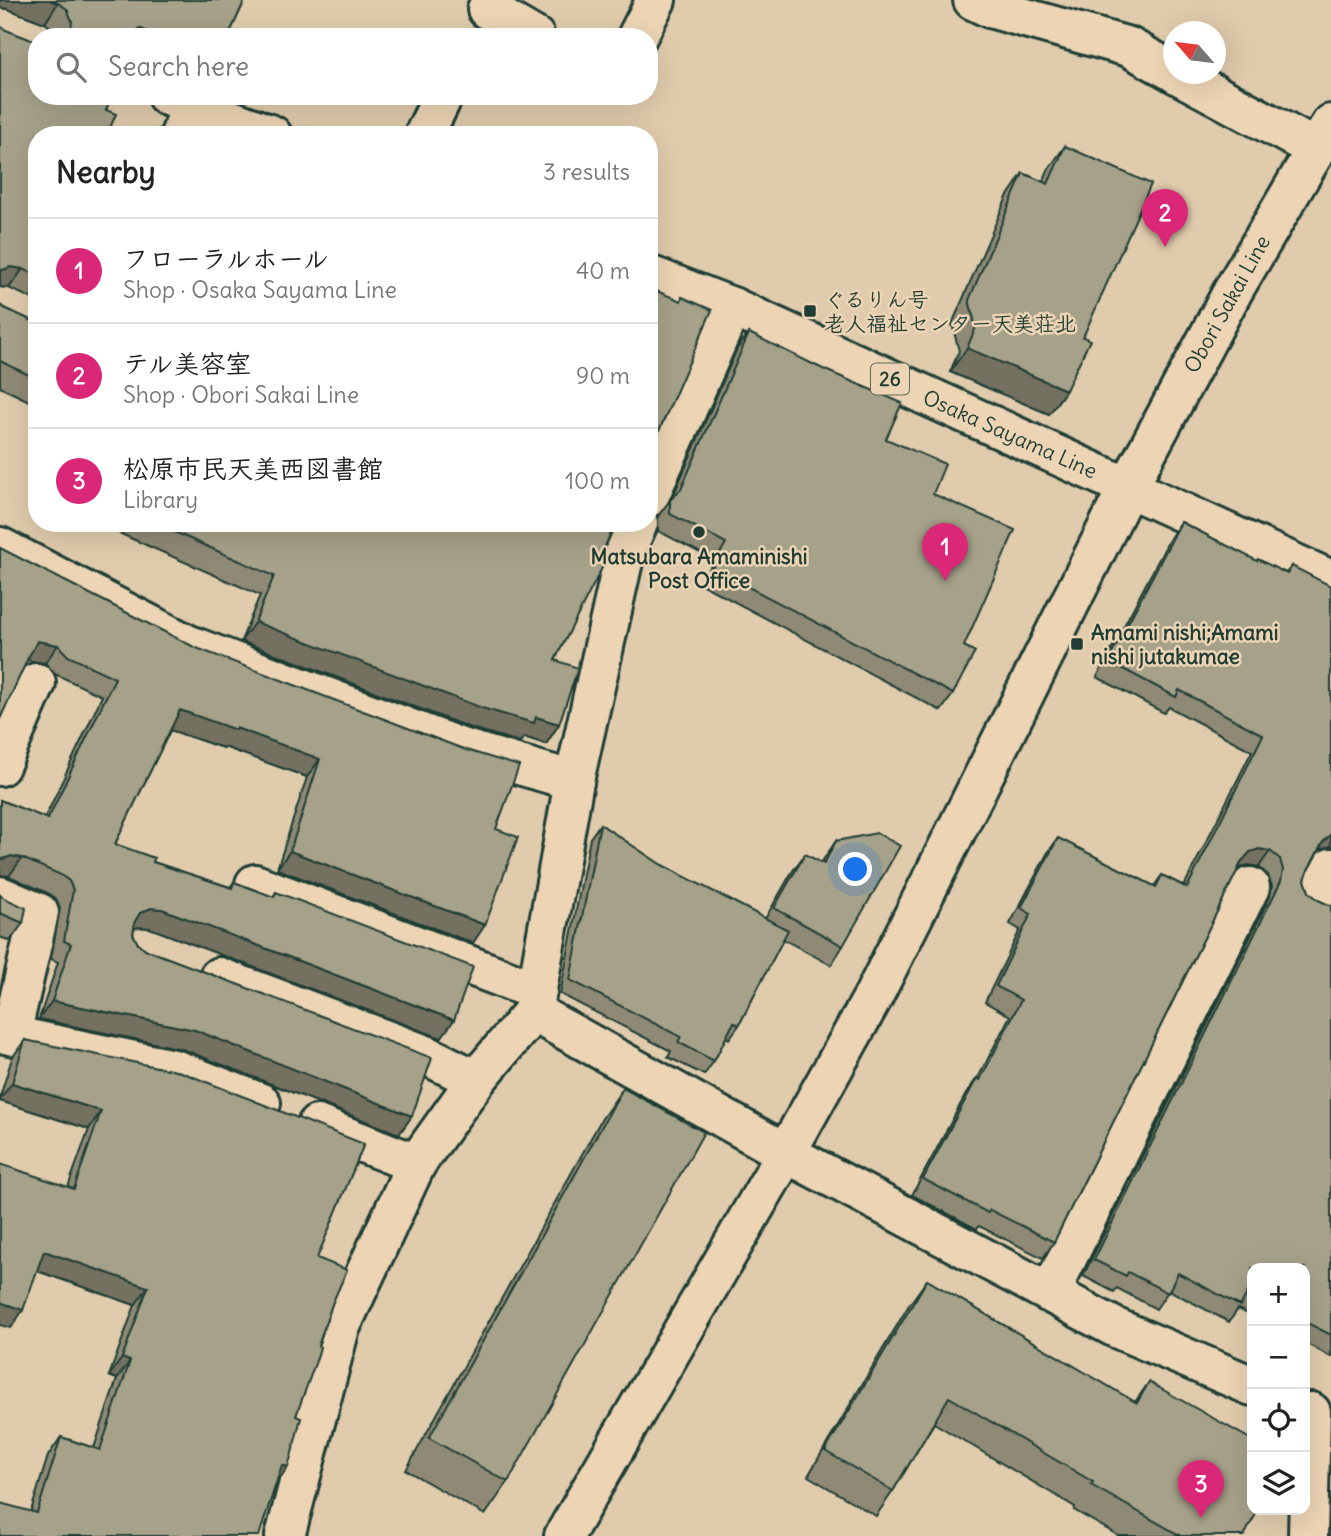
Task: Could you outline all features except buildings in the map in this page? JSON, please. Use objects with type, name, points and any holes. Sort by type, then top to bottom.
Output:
[{"type":"street","points":[[642,28],[656,0]]},
{"type":"street","points":[[973,0],[990,8],[1129,47],[1163,66]]},
{"type":"street","points":[[484,15],[514,28]]},
{"type":"street","points":[[1201,84],[1324,136]]},
{"type":"street","points":[[428,126],[439,105]]},
{"type":"street","points":[[180,112],[236,126]]},
{"type":"street","name":"Obori Sakai Line","points":[[564,1536],[786,1153],[873,997],[1128,487],[1234,289],[1324,136]]},
{"type":"street","name":"Osaka Sayama Line","points":[[658,278],[732,307],[1331,580]]},
{"type":"street","points":[[658,477],[732,307]]},
{"type":"street","points":[[285,1536],[340,1328],[416,1164],[535,1001],[574,781],[625,552],[634,532]]},
{"type":"street","points":[[0,547],[189,645],[461,748],[574,781]]},
{"type":"street","points":[[0,766],[36,683]]},
{"type":"street","points":[[1331,868],[1317,896],[1331,903]]},
{"type":"street","points":[[255,884],[535,1001],[786,1153],[1116,1328],[1247,1384]]},
{"type":"street","points":[[1050,1293],[1250,887]]},
{"type":"street","points":[[0,896],[39,913],[5,1034],[174,1069],[416,1164]]},
{"type":"street","points":[[180,963],[426,1055],[476,1080]]},
{"type":"street","points":[[1308,1536],[1316,1414]]},
{"type":"place","name":"テル美容室","points":[[1165,247]]},
{"type":"place","name":"ぐるりん号 老人福祉センター天美荘北","points":[[810,311]]},
{"type":"place","name":"Matsubara Amaminishi Post Office","points":[[699,532]]},
{"type":"place","name":"フローラルホール","points":[[945,581]]},
{"type":"place","name":"Amami nishi;Amami nishi jutakumae","points":[[1077,644]]},
{"type":"place","name":"松原市民天美西図書館","points":[[1201,1518]]}]
